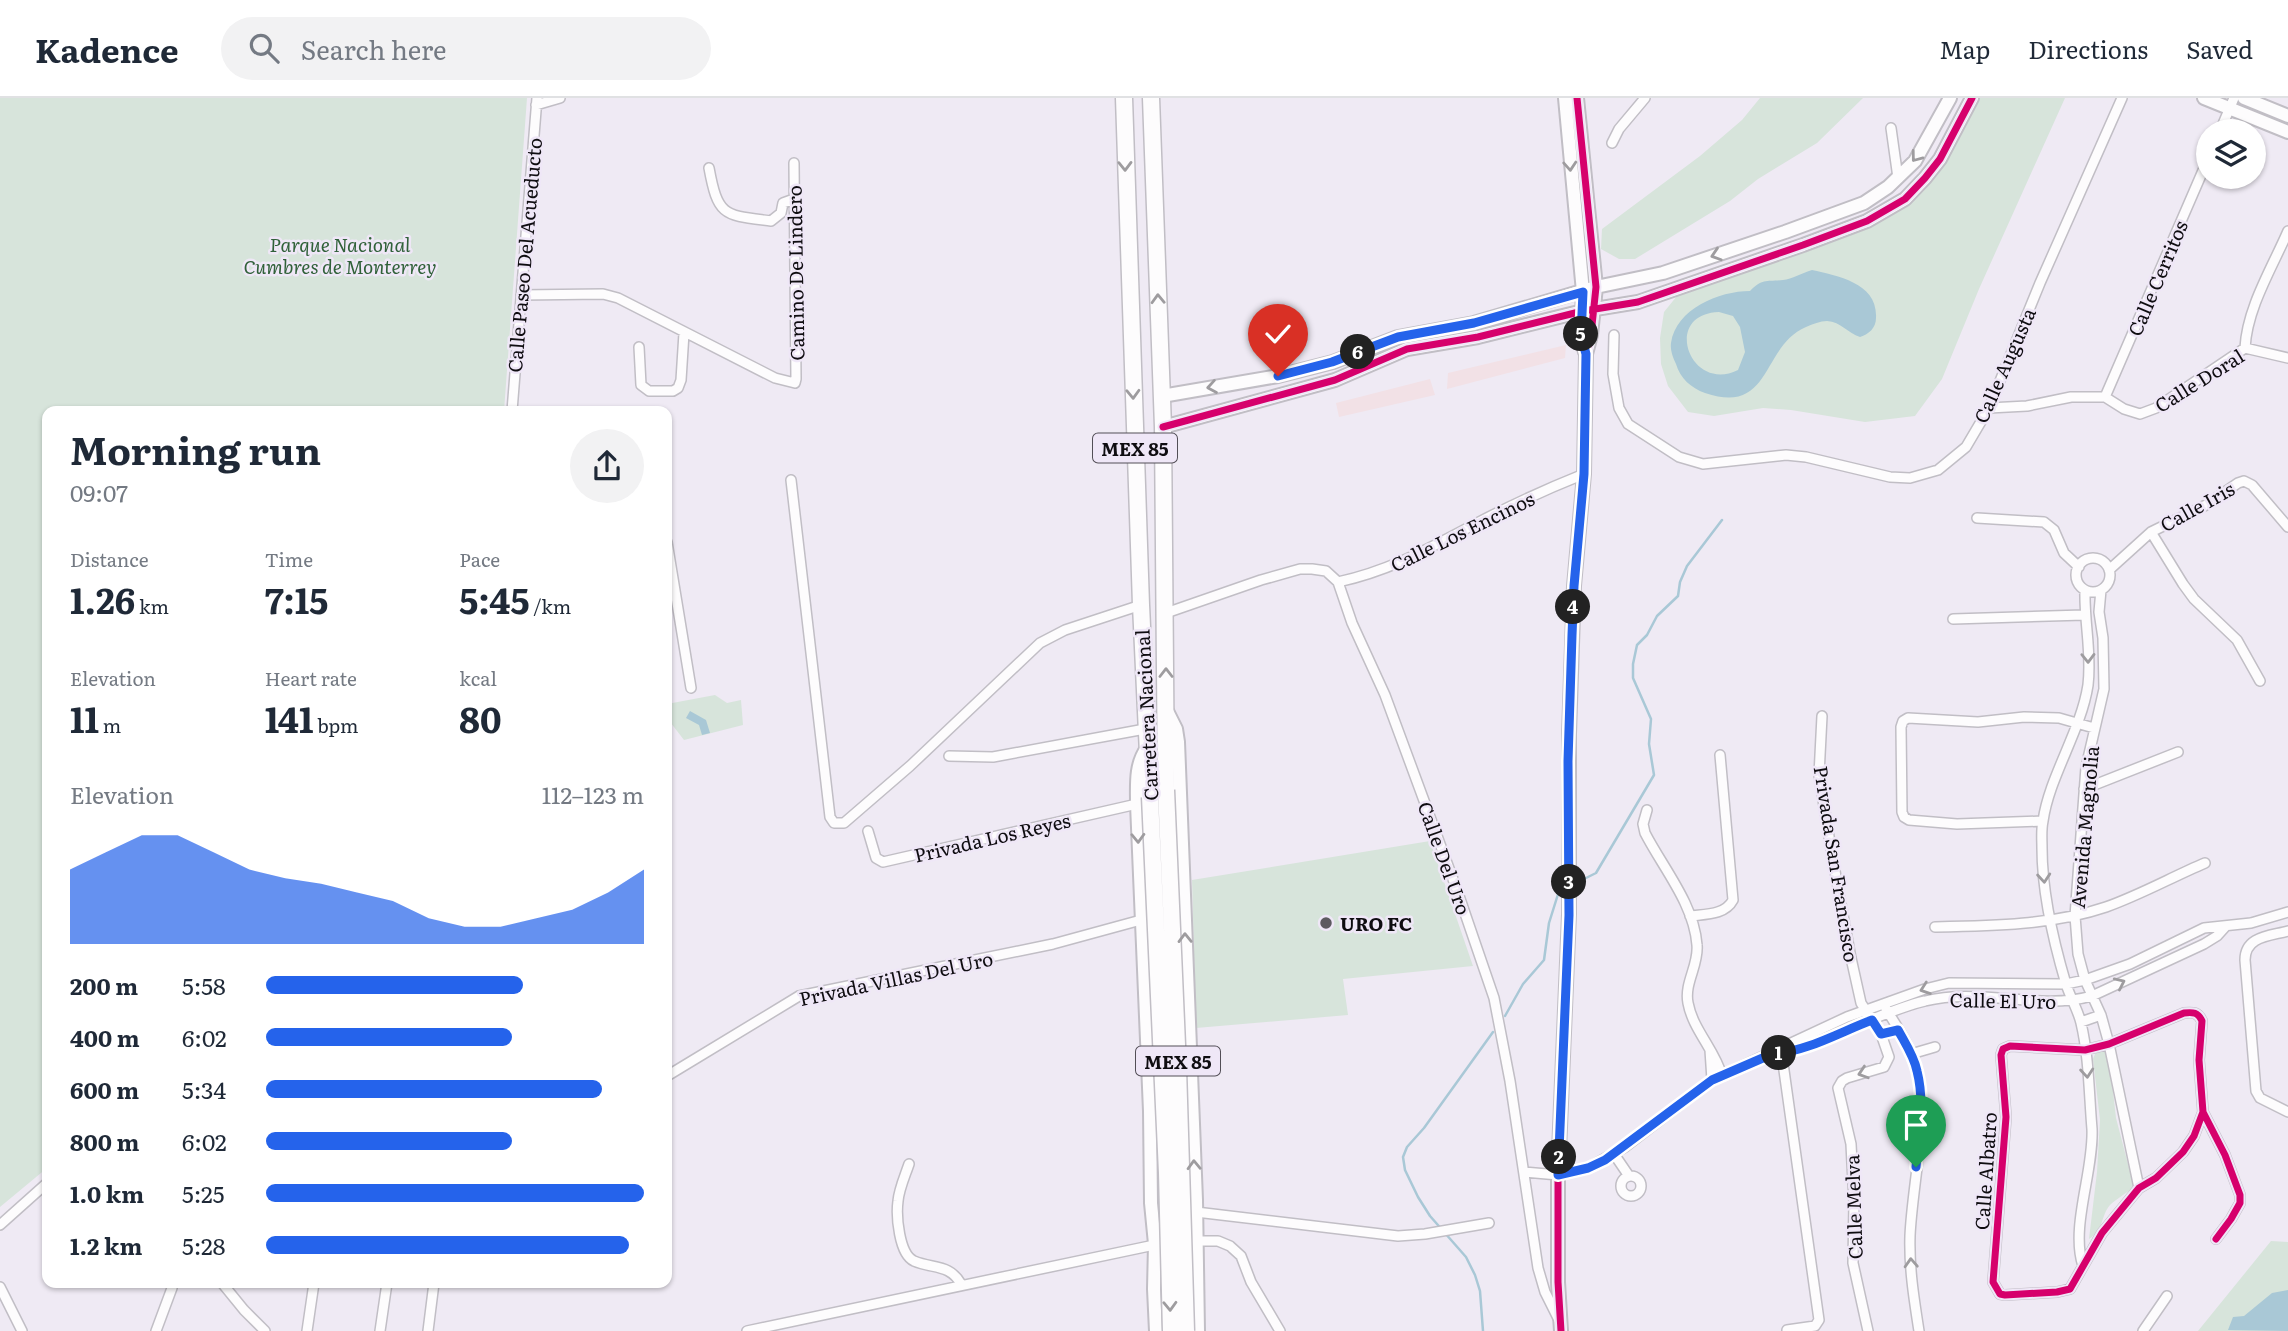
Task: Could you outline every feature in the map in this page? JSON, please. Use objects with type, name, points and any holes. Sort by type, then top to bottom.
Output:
[{"type":"highway","name":"Carretera Nacional","points":[[1124,98],[1147,748],[1144,801],[1166,1159],[1171,1331]]},
{"type":"highway","name":"Carretera Nacional","points":[[1151,98],[1163,427],[1166,790],[1186,1331]]},
{"type":"street","points":[[537,101],[560,98]]},
{"type":"street","points":[[1565,98],[1583,292],[1588,310]]},
{"type":"street","points":[[1561,1326],[1558,1282],[1558,1175],[1569,887],[1568,761],[1572,622],[1584,474],[1586,354],[1581,336],[1597,287],[1577,98]]},
{"type":"street","points":[[1162,396],[1278,376],[1332,362],[1398,337],[1474,323],[1597,287],[1654,275],[1864,203],[1882,192],[1915,161],[1950,98]]},
{"type":"street","points":[[1163,427],[1335,380],[1407,349],[1478,337],[1588,310],[1638,302],[1803,245],[1881,214],[1905,199],[1940,159],[1972,98]]},
{"type":"street","name":"Calle Augusta","points":[[1614,335],[1613,374],[1619,408],[1628,424],[1679,457],[1703,464],[1786,455],[1806,457],[1890,477],[1925,476],[1938,470],[1966,447],[1989,408],[2040,283],[2122,98]]},
{"type":"street","points":[[2204,98],[2232,103],[2288,132]]},
{"type":"street","points":[[2244,98],[2288,116]]},
{"type":"street","points":[[1612,144],[1619,129],[1644,99]]},
{"type":"street","name":"Calle Paseo Del Acueducto","points":[[512,406],[537,101]]},
{"type":"street","points":[[1891,128],[1898,178]]},
{"type":"street","name":"Camino De Lindero","points":[[684,333],[775,378],[795,383],[794,163]]},
{"type":"street","points":[[709,168],[714,195],[726,212],[736,217],[771,221],[781,213],[783,203],[794,199]]},
{"type":"street","name":"Calle Cerritos","points":[[2105,397],[2196,187]]},
{"type":"street","points":[[2245,348],[2246,330],[2251,314],[2288,231]]},
{"type":"street","points":[[1654,275],[1660,294]]},
{"type":"street","points":[[521,295],[603,294],[618,298],[684,333],[681,380],[678,388],[673,391],[649,391],[641,385],[639,347]]},
{"type":"street","name":"Calle Doral","points":[[1989,408],[2027,406],[2071,397],[2105,397],[2133,413],[2147,412],[2245,348],[2288,358]]},
{"type":"street","points":[[1278,376],[1281,396]]},
{"type":"street","name":"Calle Los Encinos","points":[[1338,582],[1375,572],[1420,554],[1505,509],[1584,474]]},
{"type":"street","points":[[791,480],[830,817],[834,824],[844,823],[910,766],[1040,643],[1065,630],[1141,605]]},
{"type":"street","name":"Calle Iris","points":[[2109,570],[2151,532],[2206,505],[2244,481],[2252,485],[2288,527]]},
{"type":"street","points":[[1977,517],[2044,522],[2053,530],[2064,553],[2078,567]]},
{"type":"street","points":[[2151,532],[2194,599],[2237,640],[2260,681]]},
{"type":"street","points":[[2097,559],[2109,570],[2109,582],[2101,590],[2085,590],[2078,582],[2078,567],[2086,560],[2097,559]]},
{"type":"street","points":[[1166,613],[1300,569],[1326,571],[1338,582]]},
{"type":"street","points":[[672,572],[691,688]]},
{"type":"street","name":"Calle Del Uro","points":[[1338,582],[1352,623],[1385,695],[1457,890],[1493,998],[1510,1081],[1538,1268],[1545,1292],[1561,1326]]},
{"type":"street","name":"Avenida Magnolia","points":[[2083,1266],[2080,1257],[2080,1233],[2092,1133],[2085,1050],[2081,1022],[2066,984],[2050,919],[2044,883],[2043,821],[2087,687],[2089,653],[2084,615],[2085,590]]},
{"type":"street","name":"Avenida Magnolia","points":[[2101,590],[2099,612],[2104,638],[2104,689],[2086,767],[2075,916],[2078,954],[2109,1044],[2140,1188]]},
{"type":"street","points":[[1953,619],[2084,615]]},
{"type":"street","name":"MEX 85","points":[[1166,708],[1176,729],[1178,742],[1199,1331]]},
{"type":"street","name":"Privada San Francisco","points":[[1822,716],[1819,775],[1851,958],[1861,1003],[1881,1034]]},
{"type":"street","points":[[2043,821],[1957,824],[1909,820],[1904,817],[1902,724],[1909,718],[1978,722],[2024,717],[2059,718],[2094,728]]},
{"type":"street","points":[[949,756],[993,757],[1145,729]]},
{"type":"street","points":[[2084,789],[2178,752]]},
{"type":"street","points":[[1690,916],[1720,912],[1730,906],[1733,900],[1720,755]]},
{"type":"street","name":"MEX 85","points":[[1144,801],[1141,920],[1150,1111],[1151,1203],[1155,1244],[1156,1331]]},
{"type":"street","name":"Privada Los Reyes","points":[[868,831],[876,859],[883,862],[1144,801]]},
{"type":"street","points":[[1647,810],[1643,824],[1645,833],[1690,916],[1698,947],[1689,985],[1688,1004],[1710,1049],[1717,1078]]},
{"type":"street","points":[[1935,928],[2075,916],[2124,900],[2205,863]]},
{"type":"street","name":"Calle El Uro","points":[[1524,1172],[1558,1175],[1588,1168],[1614,1154],[1717,1078],[1866,1010],[1925,989],[1949,983],[2066,984],[2085,980],[2130,964],[2204,928],[2251,923],[2288,912]]},
{"type":"street","name":"Privada Villas Del Uro","points":[[672,1073],[800,996],[1053,944],[1141,920]]},
{"type":"street","name":"Calle El Uro","points":[[1778,1051],[1815,1043],[1926,1000],[1975,998],[2072,1002],[2092,996],[2204,944],[2217,936],[2225,926]]},
{"type":"street","points":[[2288,931],[2254,940],[2246,948],[2245,960],[2256,1091],[2260,1098],[2288,1112]]},
{"type":"street","points":[[2059,957],[2078,954]]},
{"type":"street","points":[[1883,1005],[1911,1054],[1922,1104],[1910,1236],[1911,1271],[1919,1331]]},
{"type":"street","points":[[2085,1050],[2109,1044],[2184,1013],[2196,1013],[2202,1021],[2199,1060],[2203,1112],[2225,1155],[2240,1195],[2240,1203],[2216,1238]]},
{"type":"street","points":[[2081,1022],[2101,1016]]},
{"type":"street","points":[[1881,1034],[1898,1030]]},
{"type":"street","name":"Calle Melva","points":[[1868,1331],[1853,1264],[1851,1144],[1838,1091],[1839,1084],[1847,1078],[1884,1067],[1889,1056],[1881,1034]]},
{"type":"street","name":"Calle Albatro","points":[[2083,1266],[2075,1283],[2065,1291],[2000,1294],[1993,1282],[2006,1117],[2001,1055],[2003,1049],[2010,1046],[2085,1050]]},
{"type":"street","points":[[1911,1054],[1935,1047]]},
{"type":"street","points":[[1778,1051],[1819,1320],[1815,1326],[1787,1330]]},
{"type":"street","points":[[2083,1266],[2102,1233],[2140,1188],[2163,1172],[2183,1152],[2194,1136],[2203,1112]]},
{"type":"street","points":[[1614,1154],[1629,1176]]},
{"type":"street","points":[[909,1164],[898,1199],[902,1249],[908,1258],[916,1262],[955,1274],[961,1284]]},
{"type":"street","points":[[0,1225],[42,1187]]},
{"type":"street","points":[[1151,1203],[1166,1211],[1174,1212],[1196,1206],[1398,1236],[1489,1223]]},
{"type":"street","points":[[747,1331],[1155,1244],[1197,1241],[1218,1241],[1230,1245],[1241,1256],[1251,1282],[1280,1331]]},
{"type":"street","points":[[1154,1289],[1163,1276],[1171,1272],[1187,1275],[1196,1289]]},
{"type":"street","points":[[0,1287],[23,1331]]},
{"type":"street","points":[[156,1331],[172,1288]]},
{"type":"street","points":[[226,1288],[265,1331]]},
{"type":"street","points":[[307,1331],[313,1288]]},
{"type":"street","points":[[380,1331],[386,1288]]},
{"type":"street","points":[[428,1331],[433,1288]]},
{"type":"street","points":[[2143,1331],[2167,1296]]},
{"type":"shaded area","points":[[1566,345],[1565,358],[1447,389],[1448,373]]},
{"type":"shaded area","points":[[1430,379],[1435,395],[1339,417],[1336,403]]},
{"type":"green space","name":"Parque Nacional Cumbres de Monterrey","points":[[0,98],[527,98],[504,406],[42,406],[42,1172],[0,1207]]},
{"type":"green space","points":[[1760,98],[1863,98],[1817,143],[1758,179],[1730,201],[1635,259],[1619,259],[1601,249],[1602,229],[1700,156],[1742,120]]},
{"type":"green space","points":[[1977,98],[2065,98],[1979,289],[1942,379],[1915,416],[1865,422],[1763,408],[1714,416],[1688,412],[1668,386],[1661,364],[1660,338],[1664,312],[1681,291],[1846,235],[1898,211],[1924,189],[1937,172]]},
{"type":"green space","points":[[715,695],[727,703],[741,700],[743,725],[684,740],[672,724],[672,703]]},
{"type":"green space","name":"URO FC","points":[[1430,841],[1473,966],[1343,979],[1348,1015],[1196,1028],[1192,880]]},
{"type":"green space","points":[[2100,1050],[2109,1055],[2116,1118],[2134,1187],[2110,1205],[2100,1227],[2089,1239],[2100,1120],[2093,1059]]},
{"type":"green space","points":[[2271,1241],[2288,1242],[2288,1331],[2198,1331]]},
{"type":"water","points":[[1812,270],[1844,279],[1863,289],[1875,306],[1876,322],[1871,330],[1860,337],[1827,321],[1806,327],[1791,336],[1764,376],[1755,387],[1743,395],[1727,398],[1705,393],[1683,378],[1673,357],[1671,343],[1681,321],[1690,312],[1713,298],[1750,291],[1762,282],[1786,279]],"holes":[[[1719,312],[1733,316],[1740,327],[1745,352],[1738,370],[1721,374],[1707,371],[1696,363],[1689,351],[1687,338],[1691,325],[1701,316]]]},
{"type":"water","points":[[690,711],[706,720],[710,733],[702,735],[699,725],[686,718]]},
{"type":"water","points":[[2288,1290],[2288,1331],[2228,1330],[2233,1317],[2244,1316],[2272,1293]]},
{"type":"waterway","points":[[1574,884],[1596,873],[1654,775],[1649,744],[1651,719],[1633,678],[1637,645],[1647,635],[1657,616],[1678,596],[1680,582],[1687,566],[1722,520]]},
{"type":"waterway","points":[[1505,1016],[1523,984],[1544,960],[1549,923],[1559,891],[1565,888]]},
{"type":"waterway","points":[[1483,1331],[1480,1291],[1475,1275],[1466,1257],[1430,1216],[1418,1197],[1405,1170],[1403,1157],[1407,1147],[1424,1128],[1493,1032]]},
{"type":"cycle path","points":[[1561,1331],[1558,1175],[1569,914],[1569,734],[1574,586],[1584,474],[1586,354],[1591,335],[1596,287],[1577,98]]},
{"type":"cycle path","points":[[1163,427],[1335,380],[1407,349],[1478,337],[1583,311],[1638,302],[1867,221],[1905,199],[1925,178],[1940,159],[1972,98]]},
{"type":"cycle path","points":[[2203,1112],[2194,1136],[2183,1152],[2156,1178],[2139,1188],[2102,1233],[2070,1289],[2005,1295],[2000,1294],[1993,1282],[2006,1117],[2001,1055],[2003,1049],[2010,1046],[2085,1050],[2109,1044],[2184,1013],[2197,1014],[2202,1021],[2199,1060],[2203,1112],[2225,1155],[2240,1195],[2240,1203],[2216,1239]]},
{"type":"place","name":"URO FC","points":[[1326,923]]},
{"type":"route","points":[[1278,376],[1332,362],[1398,337],[1474,323],[1583,292],[1581,336],[1586,354],[1584,474],[1572,635],[1568,761],[1569,915],[1558,1175],[1588,1168],[1605,1160],[1712,1080],[1772,1054],[1815,1043],[1872,1020],[1881,1034],[1898,1030],[1917,1072],[1922,1104],[1916,1167]]}]
